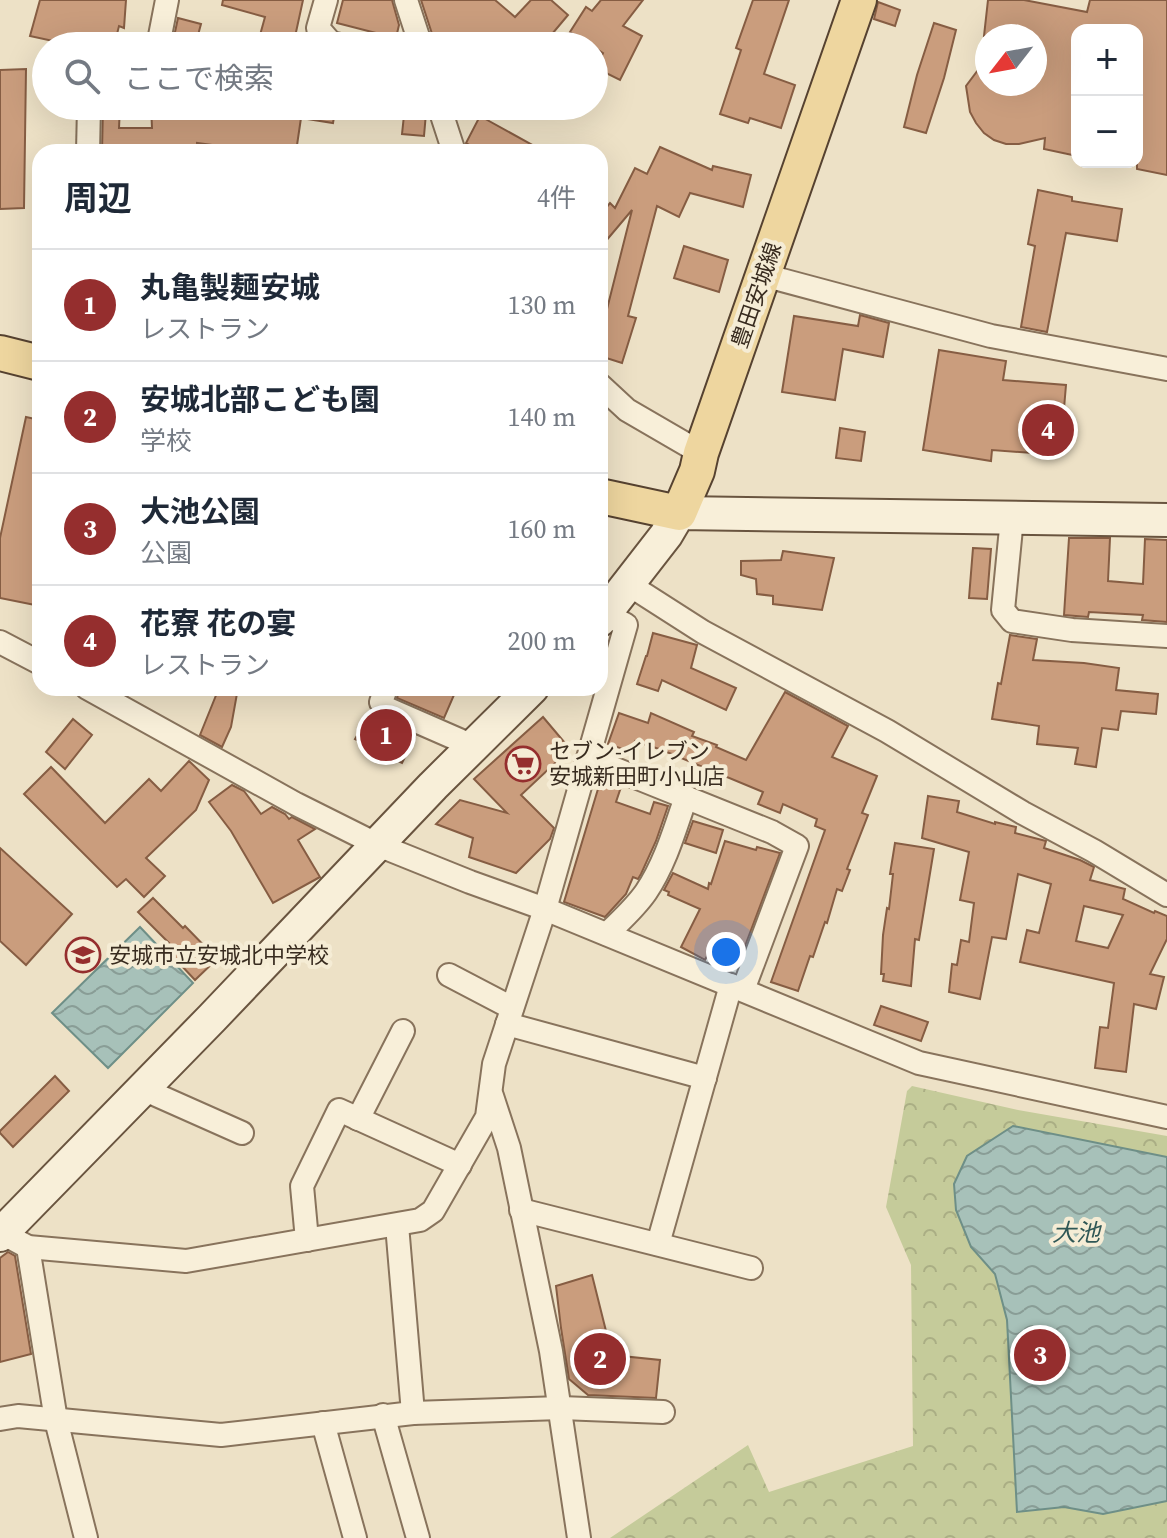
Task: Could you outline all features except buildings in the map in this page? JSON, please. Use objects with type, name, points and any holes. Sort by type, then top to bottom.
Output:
[{"type":"main road","name":"豊田安城線","points":[[679,513],[697,471],[859,0]]},
{"type":"main road","points":[[0,353],[32,361]]},
{"type":"main road","points":[[608,498],[679,513]]},
{"type":"street","points":[[161,32],[167,0]]},
{"type":"street","points":[[321,32],[318,28],[326,0]]},
{"type":"street","points":[[406,0],[416,32]]},
{"type":"street","points":[[88,144],[89,120]]},
{"type":"street","points":[[444,120],[451,144]]},
{"type":"street","points":[[763,275],[991,336],[1167,369]]},
{"type":"street","points":[[608,392],[627,410],[701,453]]},
{"type":"street","points":[[608,610],[666,535],[679,513],[1167,520]]},
{"type":"street","points":[[1012,518],[1003,610],[1012,621],[1072,630],[1167,636]]},
{"type":"street","points":[[628,584],[703,632],[887,731],[1167,895]]},
{"type":"street","points":[[608,619],[626,625],[608,688]]},
{"type":"street","points":[[0,642],[32,659]]},
{"type":"street","points":[[101,696],[296,804],[378,845],[545,909],[919,1063],[1167,1117]]},
{"type":"street","points":[[383,696],[381,702],[386,708],[473,746]]},
{"type":"street","points":[[10,1238],[143,1089],[524,696]]},
{"type":"street","points":[[10,1238],[186,1261],[397,1225],[420,1220],[433,1211],[487,1117],[494,1064],[545,909],[606,696]]},
{"type":"street","points":[[588,758],[772,832],[797,846],[737,987],[705,1078],[658,1244]]},
{"type":"street","points":[[607,934],[648,890],[667,851],[686,797]]},
{"type":"street","points":[[449,975],[510,1016],[705,1078]]},
{"type":"street","points":[[358,1119],[403,1031]]},
{"type":"street","points":[[143,1089],[242,1133]]},
{"type":"street","points":[[492,1094],[509,1148],[551,1351],[579,1538]]},
{"type":"street","points":[[307,1240],[302,1186],[339,1110],[460,1165]]},
{"type":"street","points":[[521,1210],[751,1268]]},
{"type":"street","points":[[397,1225],[413,1413]]},
{"type":"street","points":[[10,1238],[86,1538]]},
{"type":"street","points":[[0,1419],[18,1416],[221,1435],[413,1413],[561,1408],[663,1412]]},
{"type":"street","points":[[383,1415],[418,1538]]},
{"type":"street","points":[[323,1423],[355,1538]]},
{"type":"green space","points":[[912,1086],[1018,1110],[1167,1136],[1167,1538],[610,1538],[748,1445],[769,1492],[913,1446],[911,1265],[886,1207],[907,1091]]},
{"type":"water","points":[[140,927],[193,983],[108,1068],[52,1013]]},
{"type":"water","name":"大池","points":[[1013,1126],[1167,1157],[1167,1501],[1103,1514],[1064,1507],[1017,1512],[1007,1320],[995,1274],[971,1247],[956,1210],[954,1184],[967,1156]]},
{"type":"place","name":"花寮 花の宴","points":[[1048,430]]},
{"type":"place","name":"丸亀製麺安城","points":[[386,735]]},
{"type":"place","name":"セブン-イレブン 安城新田町小山店","points":[[523,764]]},
{"type":"place","name":"安城市立安城北中学校","points":[[83,955]]},
{"type":"place","name":"大池公園","points":[[1040,1355]]},
{"type":"place","name":"安城北部こども園","points":[[600,1359]]}]
